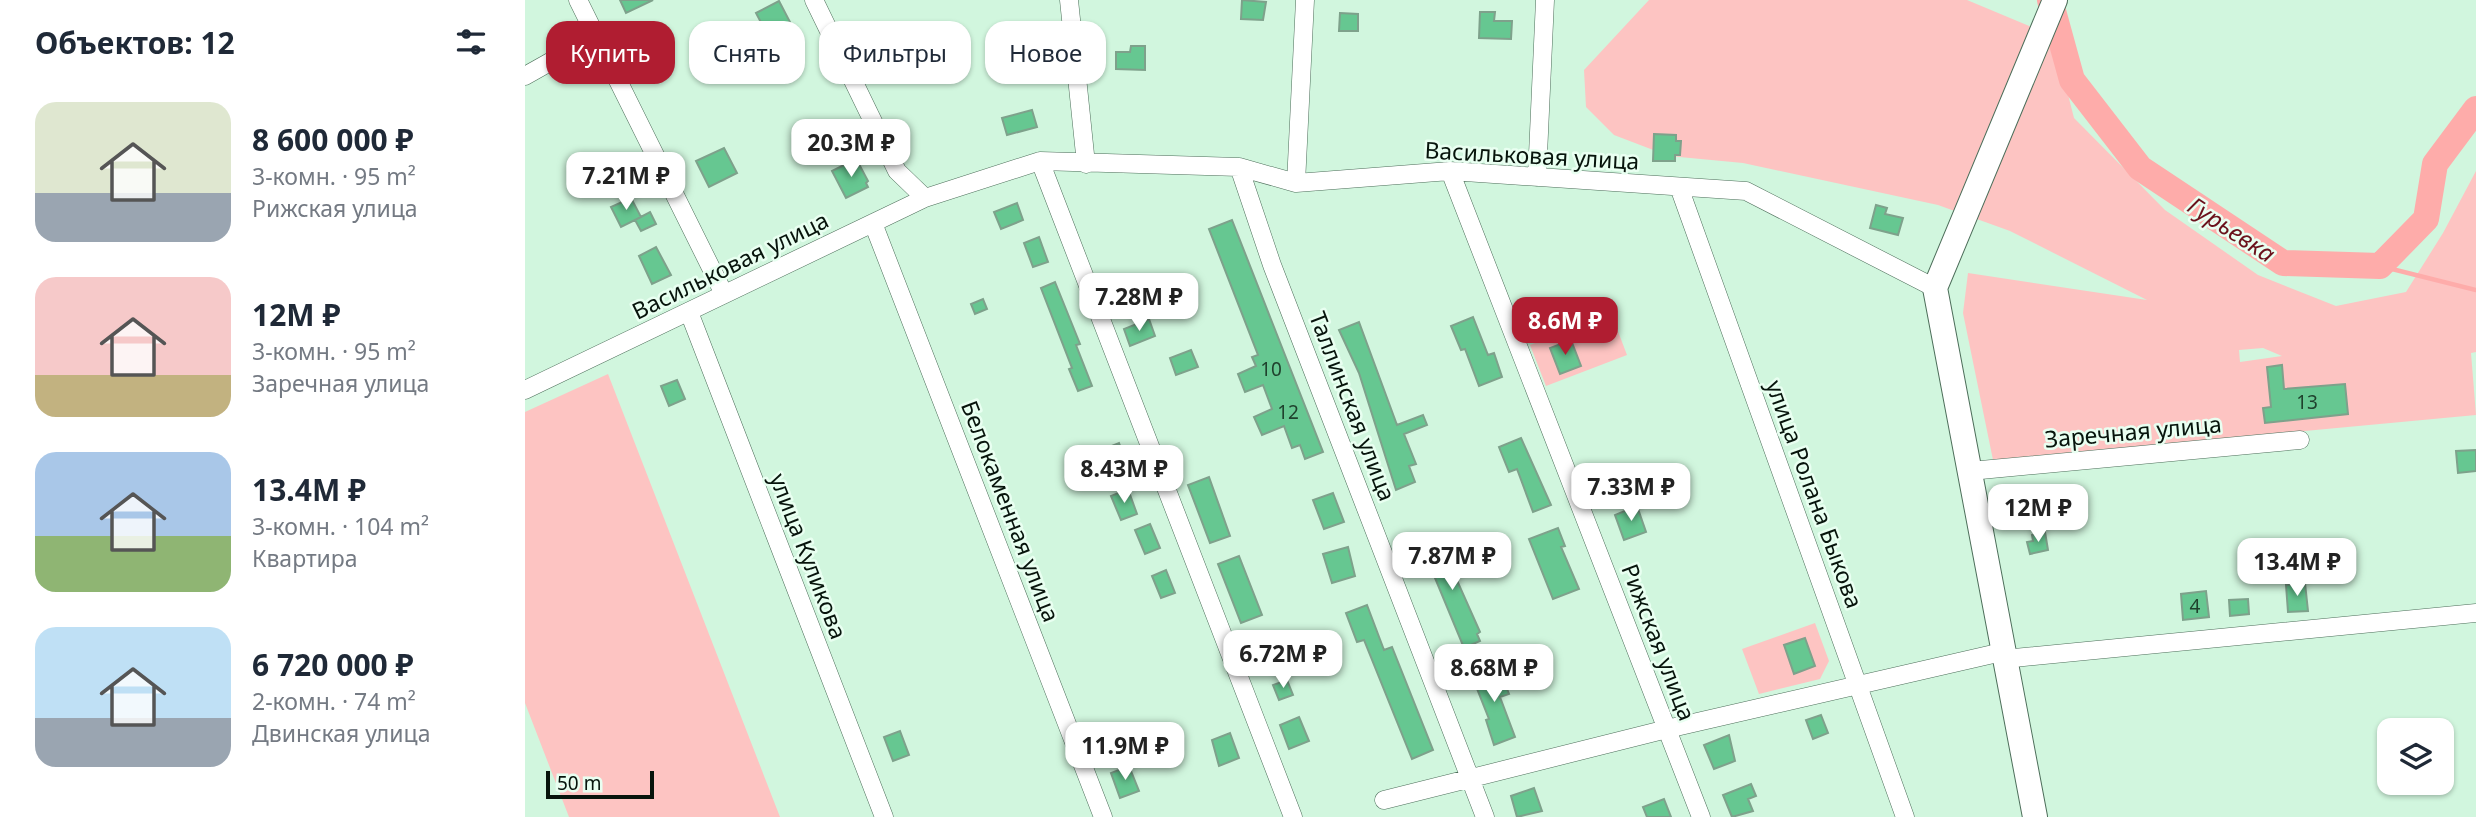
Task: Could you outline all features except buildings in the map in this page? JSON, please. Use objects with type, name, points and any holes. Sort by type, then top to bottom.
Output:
[{"type":"street","points":[[578,0],[588,21]]},
{"type":"street","points":[[814,0],[897,171],[925,198]]},
{"type":"street","points":[[1069,0],[1086,164]]},
{"type":"street","points":[[1296,183],[1305,0]]},
{"type":"street","points":[[1537,177],[1545,0]]},
{"type":"street","points":[[2035,817],[1935,288],[2055,0]]},
{"type":"street","points":[[525,76],[546,64]]},
{"type":"street","points":[[620,84],[723,292]]},
{"type":"street","points":[[1040,162],[1293,817]]},
{"type":"street","name":"Васильковая улица","points":[[525,390],[925,198],[1040,162],[1239,167],[1296,183],[1450,171],[1746,191],[1935,288]]},
{"type":"street","name":"Таллинская улица","points":[[1239,167],[1277,278],[1485,817]]},
{"type":"street","name":"Рижская улица","points":[[1450,171],[1701,817]]},
{"type":"street","name":"улица Ролана Быкова","points":[[1679,187],[1905,817]]},
{"type":"street","name":"Белокаменная улица","points":[[873,223],[1103,817]]},
{"type":"street","name":"улица Куликова","points":[[689,312],[884,817]]},
{"type":"street","name":"Заречная улица","points":[[1970,471],[2300,440]]},
{"type":"street","points":[[1384,800],[1667,729],[1857,685],[2003,656],[2476,613]]},
{"type":"shaded area","points":[[1649,0],[1967,0],[2053,36],[2074,118],[2165,210],[2258,275],[2336,306],[2406,292],[2443,233],[2476,171],[2476,352],[2471,353],[2476,415],[1993,460],[1963,313],[1968,273],[2147,300],[2010,231],[1938,205],[1743,163],[1669,156],[1614,135],[1586,107],[1584,70]],"holes":[[[2263,348],[2282,356],[2240,362],[2239,350]]]},
{"type":"shaded area","points":[[1611,313],[1627,355],[1546,386],[1530,345]]},
{"type":"shaded area","points":[[608,374],[780,817],[569,817],[525,703],[525,412]]},
{"type":"shaded area","points":[[1815,623],[1829,661],[1820,679],[1759,694],[1742,649]]},
{"type":"waterway","name":"Гурьевка","points":[[2050,0],[2072,80],[2140,168],[2283,263],[2380,266],[2426,219],[2435,164],[2476,109]]},
{"type":"waterway","points":[[2380,266],[2476,290]]}]
